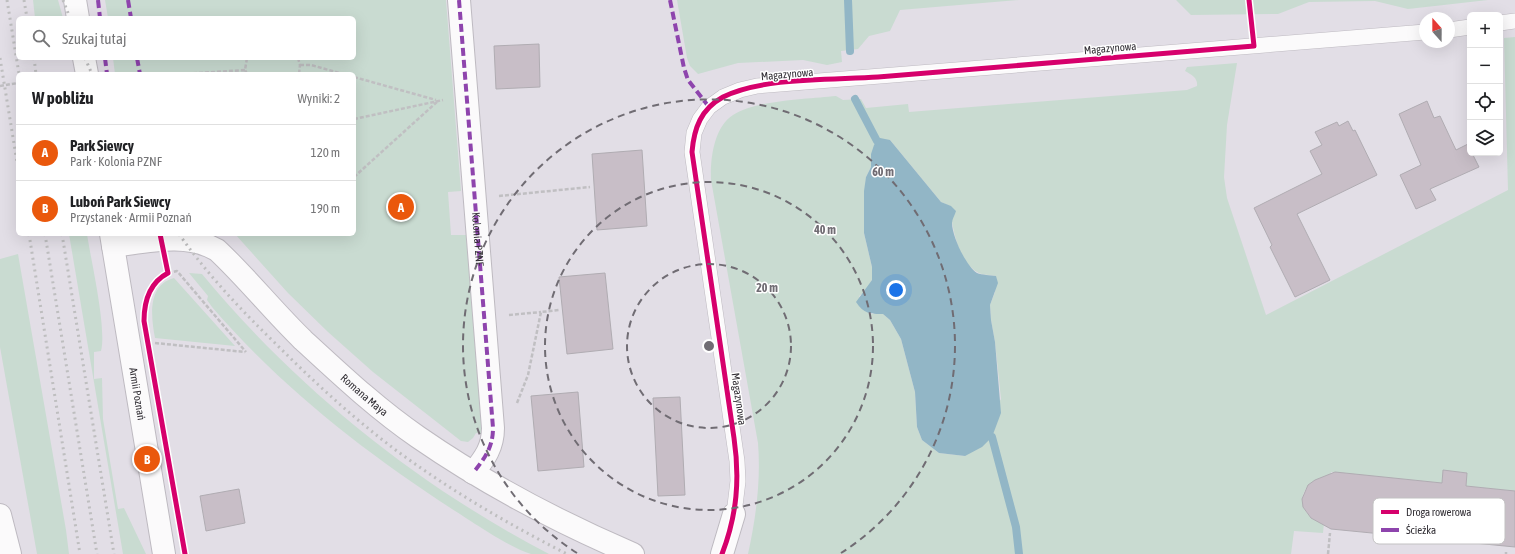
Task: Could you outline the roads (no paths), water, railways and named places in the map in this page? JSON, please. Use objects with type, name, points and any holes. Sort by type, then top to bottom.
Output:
[{"type":"street","points":[[75,0],[78,16]]},
{"type":"street","name":"Kolonia PZNF","points":[[459,0],[493,428],[490,450],[473,473]]},
{"type":"street","points":[[84,60],[87,72]]},
{"type":"street","name":"Romana Maya","points":[[112,240],[183,239],[206,243],[217,250],[302,338],[353,385],[418,437],[473,473],[528,505],[633,554]]},
{"type":"street","name":"Armii Poznań","points":[[112,240],[164,554]]},
{"type":"street","points":[[0,514],[6,552]]},
{"type":"street","name":"Magazynowa","points":[[722,554],[734,514]]},
{"type":"lane","points":[[1503,23],[1515,21]]},
{"type":"lane","points":[[1455,29],[1467,27]]},
{"type":"lane","name":"Magazynowa","points":[[734,514],[738,481],[737,461],[692,152],[694,133],[700,120],[709,107],[723,97],[740,90],[774,84],[1419,32]]},
{"type":"water","points":[[880,138],[890,140],[941,202],[951,206],[956,211],[952,222],[954,235],[964,258],[977,273],[996,276],[998,283],[990,305],[995,342],[1001,413],[992,437],[982,447],[965,456],[939,453],[922,440],[917,427],[915,392],[901,339],[890,320],[883,314],[874,314],[865,311],[856,302],[872,280],[872,267],[864,233],[864,191],[866,177],[871,167],[871,154],[874,145]]},
{"type":"waterway","points":[[848,0],[850,51]]},
{"type":"waterway","points":[[855,99],[877,141]]},
{"type":"waterway","points":[[992,437],[1016,527],[1019,554]]},
{"type":"railway","points":[[7,0],[16,56]]},
{"type":"railway","points":[[24,0],[27,16]]},
{"type":"railway","points":[[63,0],[69,16]]},
{"type":"railway","points":[[0,58],[16,156]]},
{"type":"railway","points":[[17,60],[19,72]]},
{"type":"railway","points":[[34,60],[36,72]]},
{"type":"railway","points":[[86,60],[91,72]]},
{"type":"railway","points":[[29,236],[80,554]]},
{"type":"railway","points":[[45,236],[97,554]]},
{"type":"railway","points":[[62,236],[114,554]]},
{"type":"railway","points":[[180,236],[212,277],[249,317],[289,357],[365,426],[397,451],[459,493],[501,519],[567,554]]},
{"type":"place","name":"Park Siewcy","points":[[401,207]]},
{"type":"place","name":"Luboń Park Siewcy","points":[[147,459]]}]
